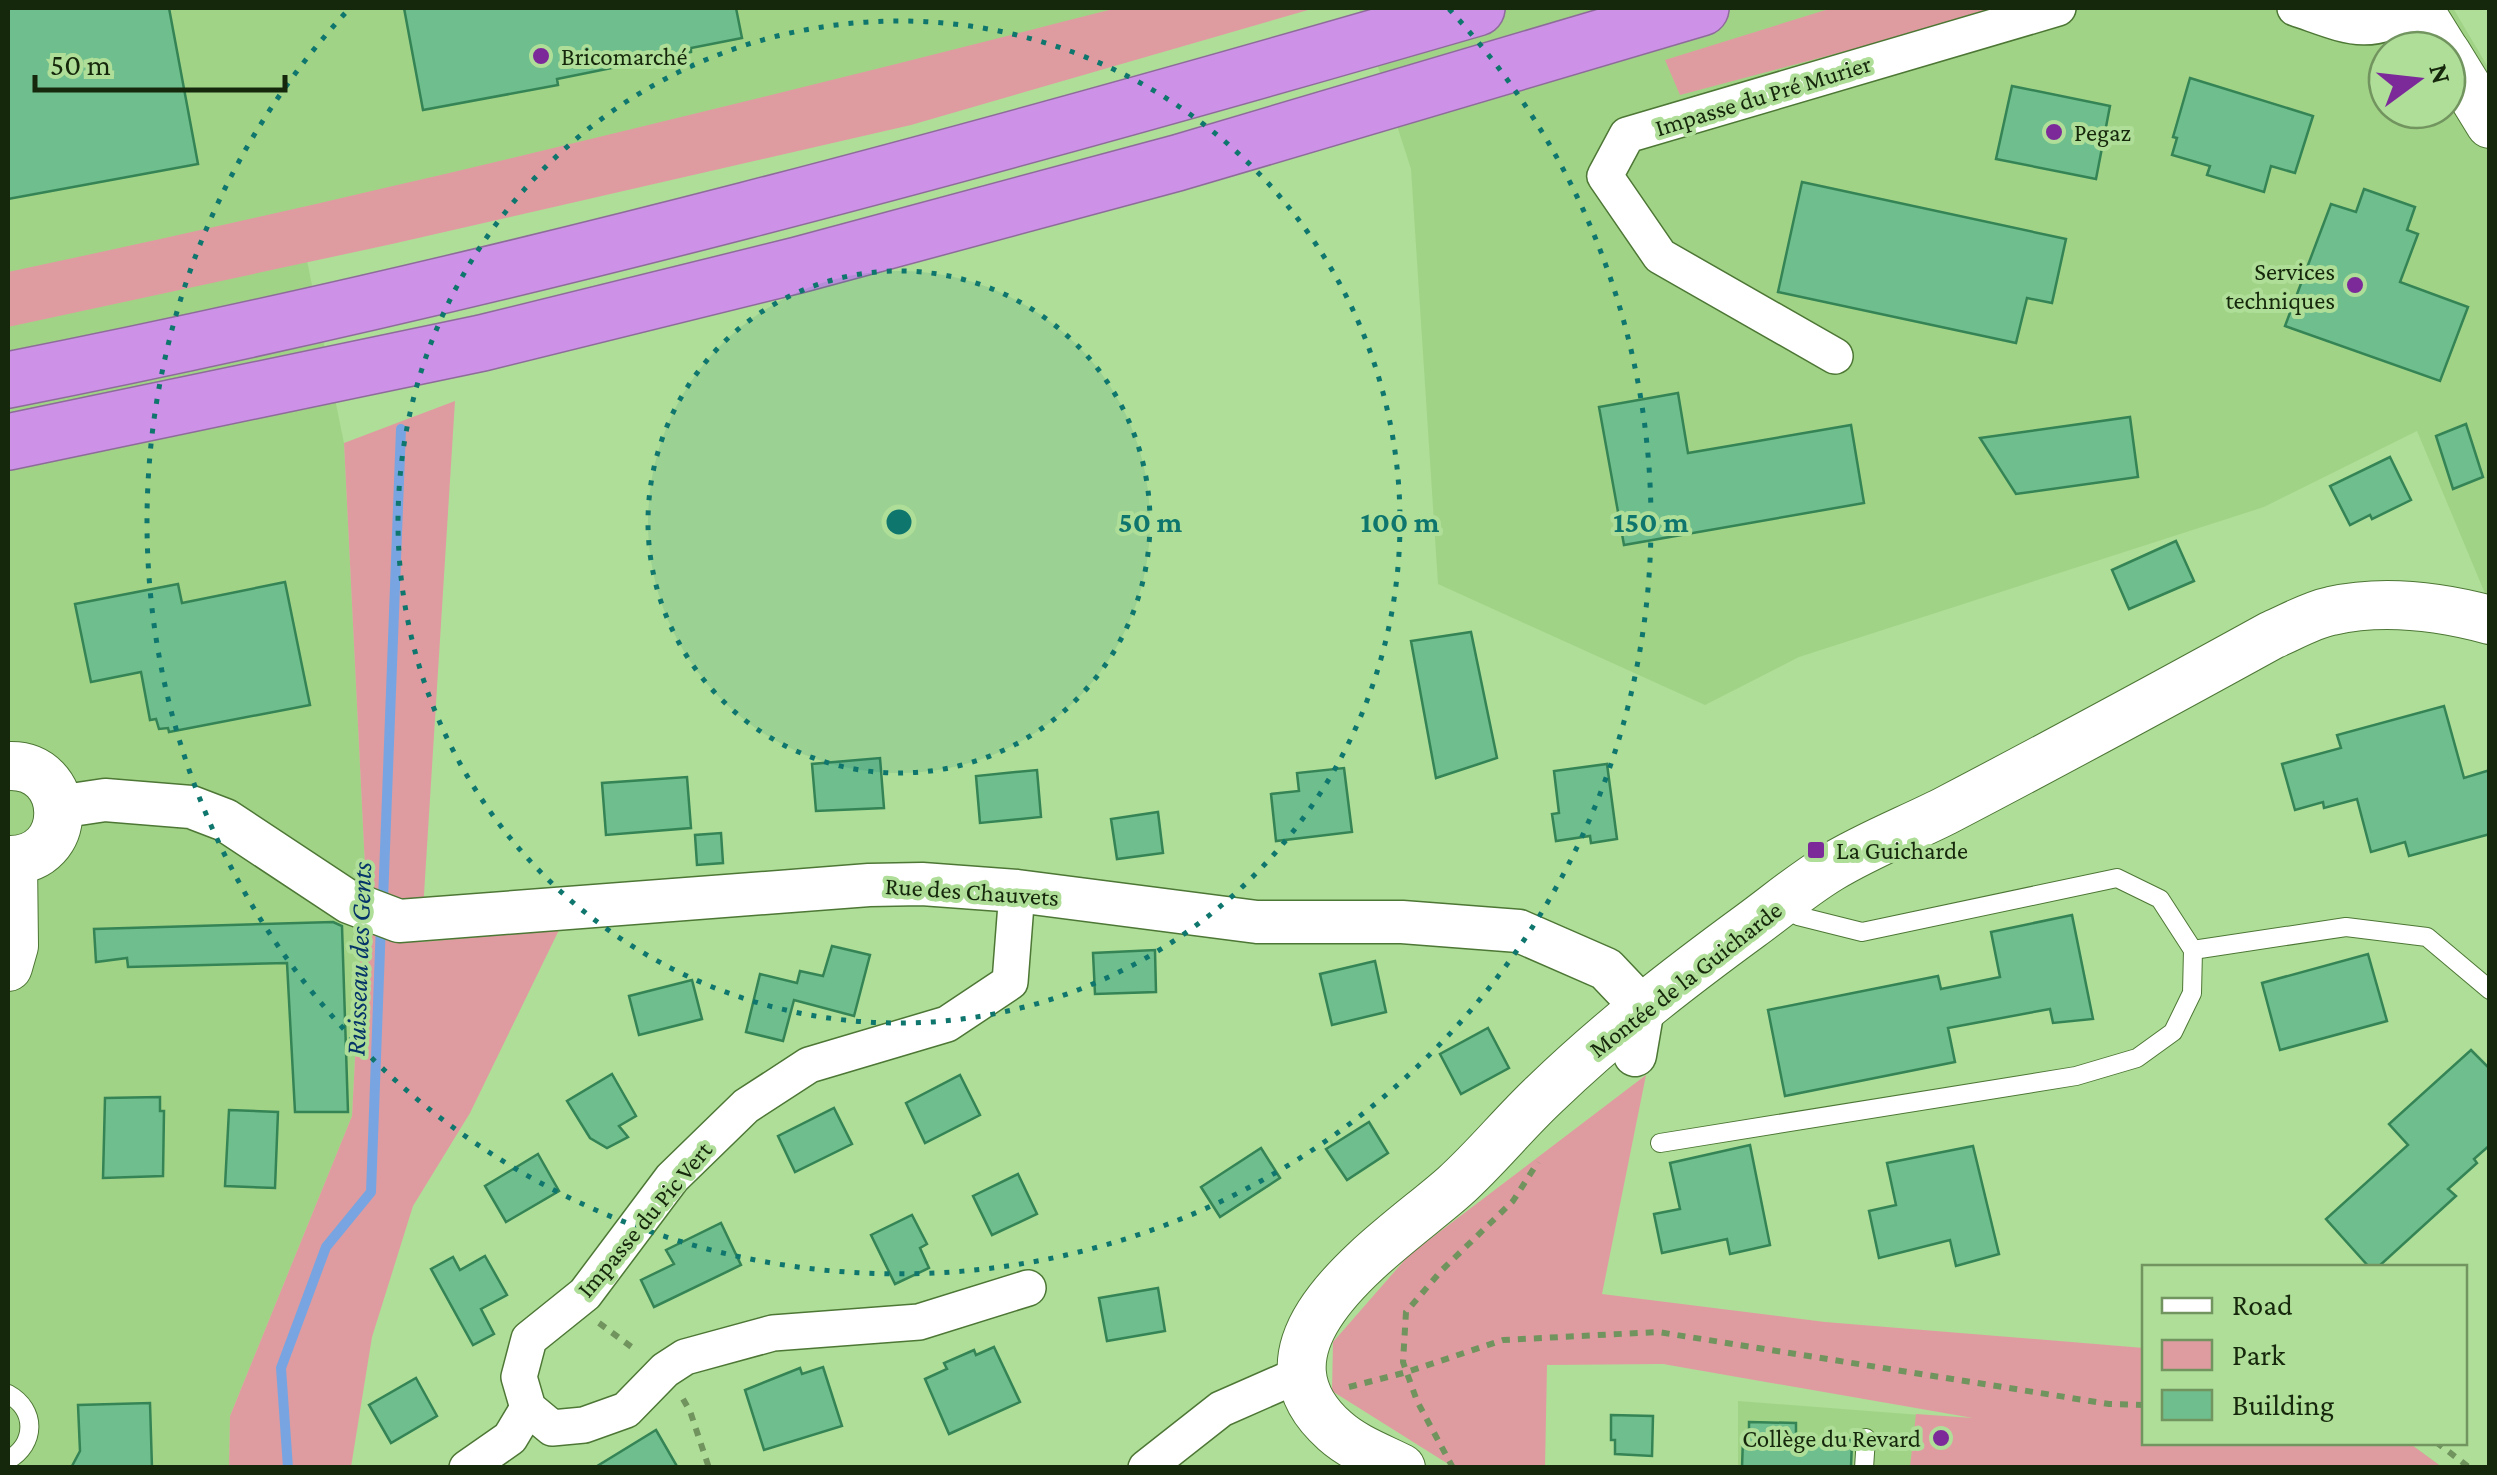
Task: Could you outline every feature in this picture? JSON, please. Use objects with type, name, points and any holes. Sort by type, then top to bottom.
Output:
[{"type":"highway","points":[[8,380],[468,281],[778,204],[1477,8]]},
{"type":"highway","points":[[8,442],[482,344],[798,265],[1177,163],[1701,8]]},
{"type":"main road","points":[[2418,8],[2432,30]]},
{"type":"main road","points":[[2467,86],[2490,124]]},
{"type":"main road","name":"Montée de la Guicharde","points":[[1456,1185],[1561,1122],[1643,1008],[1829,868],[2272,636],[2328,611],[2375,604],[2416,605],[2490,620]]},
{"type":"main road","points":[[8,766],[39,774],[49,783],[58,807],[55,833],[48,844],[26,859],[10,860],[14,946],[8,967]]},
{"type":"main road","name":"Montée de la Guicharde","points":[[1308,1388],[1307,1336],[1322,1307],[1368,1260],[1615,1052],[1942,812]]},
{"type":"main road","points":[[1308,1388],[1335,1431],[1401,1468]]},
{"type":"street","name":"Impasse du Pré Murier","points":[[1835,356],[1660,256],[1605,176],[1627,135],[2058,8]]},
{"type":"street","points":[[2295,8],[2360,30],[2395,23],[2418,8]]},
{"type":"street","name":"Rue des Chauvets","points":[[58,807],[104,800],[191,807],[225,820],[348,902],[385,916],[922,884],[1017,891],[1257,922],[1402,922],[1519,931],[1606,969],[1643,1008]]},
{"type":"street","name":"Impasse du Pic Vert","points":[[528,1408],[519,1378],[529,1339],[585,1294],[672,1178],[746,1106],[810,1065],[946,1024],[1010,982],[1017,891]]},
{"type":"street","points":[[1543,940],[1594,997],[1599,1034],[1615,1052]]},
{"type":"street","points":[[468,1468],[510,1438],[528,1408],[552,1428],[584,1424],[626,1410],[664,1370],[684,1357],[773,1333],[919,1322],[1028,1288]]},
{"type":"street","points":[[1146,1468],[1220,1409],[1308,1388]]},
{"type":"lane","points":[[1660,1143],[2076,1076],[2137,1058],[2173,1032],[2192,993],[2194,950],[2160,900],[2116,878],[1862,932],[1807,910]]},
{"type":"lane","points":[[2194,950],[2346,927],[2427,936],[2490,990]]},
{"type":"lane","points":[[8,1394],[21,1403],[30,1424],[26,1446],[8,1460]]},
{"type":"lane","points":[[1864,1468],[1866,1438]]},
{"type":"path","points":[[1453,1468],[1417,1402],[1403,1362],[1406,1312],[1513,1201],[1561,1122]]},
{"type":"path","points":[[572,1304],[664,1370],[690,1411],[708,1468]]},
{"type":"path","points":[[1308,1388],[1332,1391],[1407,1372],[1503,1340],[1658,1332],[2109,1404],[2142,1405]]},
{"type":"path","points":[[2440,1445],[2470,1468]]},
{"type":"shaded area","points":[[8,8],[1246,8],[301,231],[344,443],[365,867],[352,1116],[230,1416],[229,1467],[8,1468]]},
{"type":"shaded area","points":[[1359,8],[2453,8],[2466,30],[2367,30],[2367,130],[2467,130],[2467,32],[2489,69],[2489,603],[2417,431],[2264,507],[1799,657],[1705,705],[1438,584],[1411,169]]},
{"type":"shaded area","name":"Collège du Revard","points":[[1738,1401],[2075,1427],[2142,1442],[2142,1445],[2412,1445],[2442,1467],[1738,1468]]},
{"type":"green space","points":[[1117,8],[1315,8],[911,125],[8,327],[8,272],[564,146]]},
{"type":"green space","points":[[1832,8],[2008,8],[1680,95],[1665,60]]},
{"type":"green space","points":[[455,401],[421,942],[559,930],[470,1113],[413,1206],[372,1337],[351,1467],[229,1468],[230,1416],[352,1116],[365,867],[344,443]]},
{"type":"green space","points":[[1646,1075],[1602,1294],[1825,1322],[2142,1348],[2142,1445],[2412,1445],[2442,1467],[1910,1467],[1916,1414],[1973,1418],[1663,1364],[1547,1365],[1545,1467],[1453,1467],[1332,1391],[1333,1342],[1409,1255]]},
{"type":"building","points":[[8,8],[169,8],[198,164],[8,199]]},
{"type":"building","name":"Bricomarché","points":[[404,8],[736,8],[742,38],[557,79],[558,85],[423,110]]},
{"type":"building","points":[[2190,78],[2313,116],[2295,173],[2271,166],[2264,192],[2207,175],[2210,166],[2172,155],[2177,138],[2173,137]]},
{"type":"building","name":"Pegaz","points":[[2012,86],[2110,106],[2096,179],[1996,159]]},
{"type":"building","points":[[1802,182],[2066,239],[2052,303],[2027,298],[2016,343],[1778,292]]},
{"type":"building","name":"Services techniques","points":[[2364,189],[2415,207],[2407,230],[2418,234],[2400,282],[2468,307],[2440,381],[2285,326],[2331,204],[2356,212]]},
{"type":"building","points":[[1678,393],[1688,453],[1851,425],[1864,503],[1624,545],[1599,407]]},
{"type":"building","points":[[2130,417],[2138,477],[2016,494],[1980,438]]},
{"type":"building","points":[[2466,424],[2483,477],[2453,489],[2436,436]]},
{"type":"building","points":[[2390,457],[2411,500],[2350,525],[2330,486]]},
{"type":"building","points":[[2176,541],[2194,581],[2129,609],[2112,570]]},
{"type":"building","points":[[285,582],[310,705],[169,732],[168,728],[159,729],[156,719],[150,720],[141,672],[91,682],[75,604],[178,584],[182,603]]},
{"type":"building","points":[[1471,632],[1497,758],[1436,778],[1411,641]]},
{"type":"building","points":[[2444,706],[2464,778],[2490,770],[2490,834],[2409,856],[2405,842],[2371,852],[2357,799],[2324,808],[2323,802],[2295,810],[2282,764],[2341,748],[2337,735]]},
{"type":"building","points":[[880,758],[884,808],[816,811],[812,764]]},
{"type":"building","points":[[1607,764],[1617,839],[1591,843],[1590,836],[1556,841],[1552,814],[1559,813],[1554,771]]},
{"type":"building","points":[[1344,768],[1352,832],[1276,841],[1271,794],[1299,791],[1297,773]]},
{"type":"building","points":[[1037,770],[1041,817],[980,823],[976,776]]},
{"type":"building","points":[[687,777],[691,828],[606,835],[602,783]]},
{"type":"building","points":[[1158,812],[1163,853],[1117,859],[1111,819]]},
{"type":"building","points":[[721,833],[723,863],[697,865],[695,835]]},
{"type":"building","points":[[2072,915],[2093,1019],[2053,1023],[2050,1009],[1948,1028],[1955,1062],[1785,1096],[1768,1010],[1938,976],[1941,989],[2000,977],[1991,932]]},
{"type":"building","points":[[333,922],[342,926],[348,1112],[295,1112],[287,963],[128,967],[127,958],[96,962],[94,929]]},
{"type":"building","points":[[832,946],[870,955],[854,1016],[794,1000],[783,1041],[746,1032],[760,974],[797,983],[800,971],[823,976]]},
{"type":"building","points":[[1155,950],[1156,992],[1095,994],[1093,953]]},
{"type":"building","points":[[2368,954],[2387,1021],[2280,1050],[2262,983]]},
{"type":"building","points":[[1375,961],[1386,1012],[1332,1025],[1320,974]]},
{"type":"building","points":[[692,980],[702,1019],[639,1035],[629,996]]},
{"type":"building","points":[[1488,1028],[1509,1068],[1461,1094],[1440,1054]]},
{"type":"building","points":[[2471,1050],[2490,1069],[2490,1145],[2474,1159],[2477,1163],[2448,1189],[2456,1196],[2380,1265],[2367,1265],[2326,1219],[2408,1145],[2389,1124]]},
{"type":"building","points":[[612,1074],[636,1116],[619,1126],[628,1137],[607,1148],[590,1138],[567,1101]]},
{"type":"building","points":[[960,1075],[980,1115],[925,1143],[906,1103]]},
{"type":"building","points":[[160,1097],[160,1111],[164,1111],[163,1176],[103,1178],[105,1098]]},
{"type":"building","points":[[834,1108],[852,1144],[795,1172],[778,1136]]},
{"type":"building","points":[[229,1110],[278,1112],[275,1188],[225,1186]]},
{"type":"building","points":[[1369,1122],[1388,1153],[1347,1180],[1326,1149]]},
{"type":"building","points":[[1750,1145],[1770,1245],[1730,1254],[1727,1239],[1662,1253],[1654,1214],[1680,1209],[1670,1163]]},
{"type":"building","points":[[1973,1146],[1999,1254],[1956,1266],[1950,1240],[1879,1258],[1869,1211],[1896,1205],[1887,1163]]},
{"type":"building","points":[[1261,1148],[1280,1178],[1220,1217],[1201,1187]]},
{"type":"building","points":[[538,1154],[559,1191],[506,1222],[485,1186]]},
{"type":"building","points":[[1018,1174],[1037,1214],[992,1235],[973,1196]]},
{"type":"building","points":[[912,1215],[927,1244],[920,1248],[929,1268],[895,1284],[871,1235]]},
{"type":"building","points":[[721,1223],[741,1265],[654,1307],[641,1280],[674,1264],[666,1250]]},
{"type":"building","points":[[485,1256],[507,1295],[481,1309],[494,1334],[473,1345],[431,1269],[453,1257],[460,1270]]},
{"type":"building","points":[[1158,1288],[1165,1331],[1107,1341],[1099,1298]]},
{"type":"building","points":[[994,1347],[1020,1402],[949,1434],[925,1379],[947,1369],[944,1363],[974,1350],[976,1355]]},
{"type":"building","points":[[823,1367],[842,1426],[764,1450],[745,1390],[800,1368],[802,1374]]},
{"type":"building","points":[[416,1378],[437,1416],[391,1443],[369,1405]]},
{"type":"building","points":[[150,1403],[152,1468],[71,1468],[80,1451],[78,1405]]},
{"type":"building","points":[[1611,1415],[1653,1416],[1652,1456],[1615,1454]]},
{"type":"building","points":[[1749,1422],[1796,1423],[1796,1438],[1852,1440],[1851,1468],[1742,1468],[1743,1438],[1749,1433]]},
{"type":"building","points":[[656,1430],[678,1468],[594,1468]]},
{"type":"waterway","name":"Ruisseau des Gents","points":[[383,901],[401,429]]},
{"type":"waterway","name":"Ruisseau des Gents","points":[[288,1468],[281,1368],[326,1247],[371,1192],[381,923]]},
{"type":"place","name":"Bricomarché","points":[[541,56]]},
{"type":"place","name":"Pegaz","points":[[2054,132]]},
{"type":"place","name":"Services techniques","points":[[2355,285]]},
{"type":"place","name":"La Guicharde","points":[[1816,850]]},
{"type":"place","name":"Collège du Revard","points":[[1941,1438]]}]
